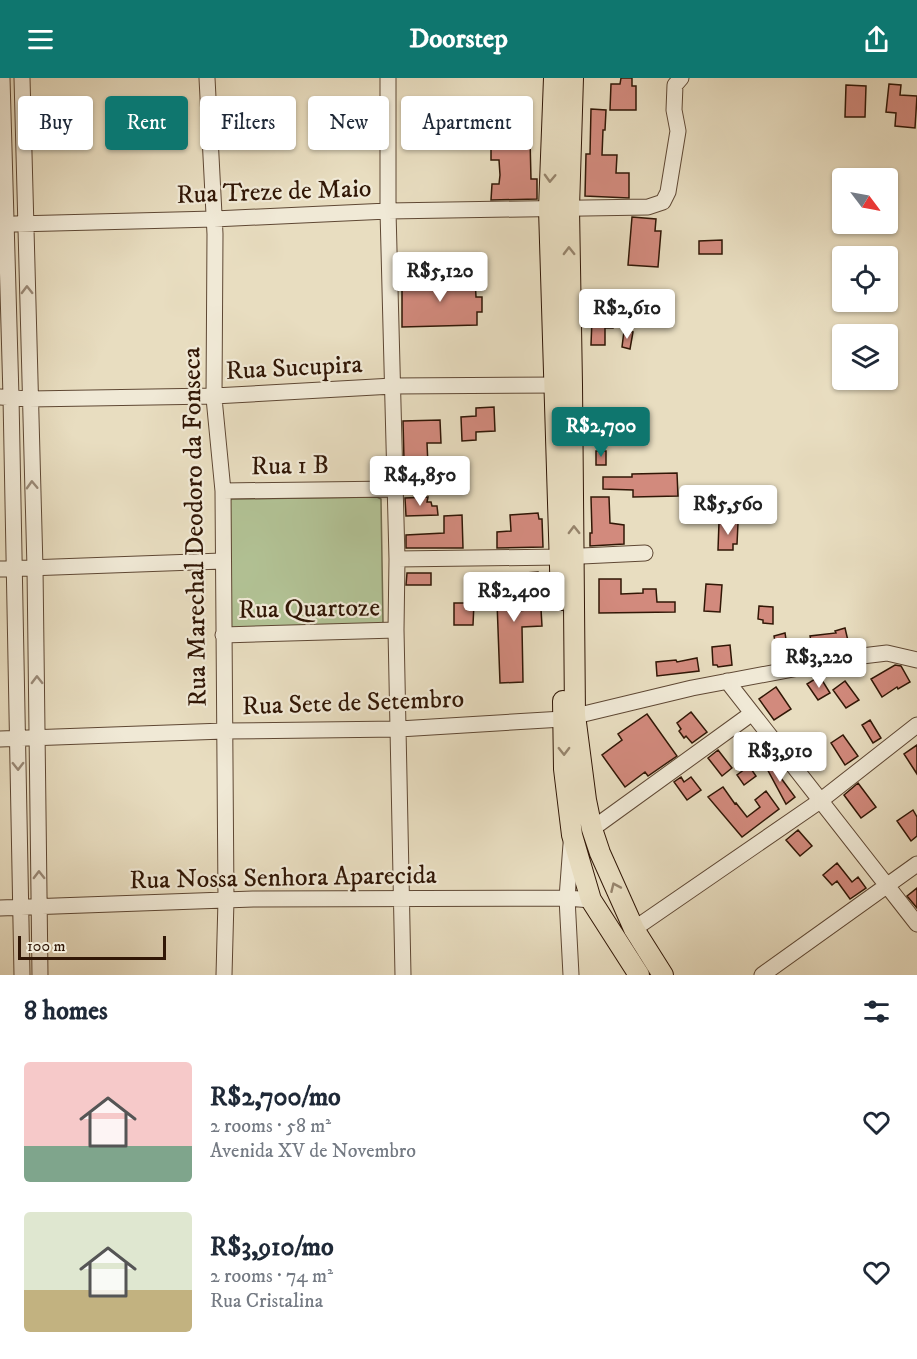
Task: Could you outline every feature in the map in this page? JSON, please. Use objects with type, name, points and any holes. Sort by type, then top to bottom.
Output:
[{"type":"main road","points":[[554,78],[568,557],[569,717],[564,769],[572,835],[591,900],[639,975]]},
{"type":"main road","points":[[559,208],[573,78]]},
{"type":"main road","points":[[569,717],[592,829],[600,854],[634,929],[663,975]]},
{"type":"street","points":[[2,78],[7,569],[18,739],[22,975]]},
{"type":"street","points":[[22,78],[35,568],[40,975]]},
{"type":"street","name":"Rua Marechal Deodoro da Fonseca","points":[[207,78],[214,219],[214,396],[223,491],[226,900],[224,975]]},
{"type":"street","points":[[387,78],[403,975]]},
{"type":"street","name":"Rua Treze de Maio","points":[[3,225],[388,211],[648,207],[663,202],[668,192],[678,131],[674,110],[674,80]]},
{"type":"street","name":"Rua Sucupira","points":[[5,397],[29,399],[214,396],[393,386],[563,385]]},
{"type":"street","name":"Rua 1 B","points":[[223,491],[394,489]]},
{"type":"street","points":[[397,559],[568,557],[645,553]]},
{"type":"street","points":[[7,569],[222,561]]},
{"type":"street","name":"Rua Quartoze","points":[[223,635],[396,630]]},
{"type":"street","name":"Rua Sete de Setembro","points":[[0,739],[224,731],[399,729],[569,717],[727,681],[862,656],[886,653],[917,660]]},
{"type":"street","points":[[727,681],[917,924]]},
{"type":"street","points":[[592,829],[751,714]]},
{"type":"street","points":[[634,929],[820,801],[917,725]]},
{"type":"street","points":[[571,975],[567,898],[572,835]]},
{"type":"street","points":[[762,975],[917,864]]},
{"type":"street","name":"Rua Nossa Senhora Aparecida","points":[[0,908],[226,900],[567,898],[591,900]]},
{"type":"green space","points":[[377,497],[381,499],[383,622],[378,627],[231,628],[229,501],[232,499]]},
{"type":"building","points":[[621,78],[632,78],[632,86],[636,86],[636,110],[610,110],[611,84],[620,84]]},
{"type":"building","points":[[889,84],[901,85],[900,95],[917,96],[915,128],[895,126],[896,113],[886,112]]},
{"type":"building","points":[[846,85],[866,86],[865,117],[845,117]]},
{"type":"building","points":[[591,109],[606,110],[602,155],[617,155],[616,173],[629,173],[629,198],[585,196],[586,154],[590,154]]},
{"type":"building","points":[[491,150],[530,150],[531,179],[537,179],[537,199],[491,200],[492,184],[499,184],[500,175],[499,160],[491,160]]},
{"type":"building","points":[[632,217],[656,219],[655,231],[661,231],[658,267],[628,265]]},
{"type":"building","points":[[722,240],[722,254],[699,254],[699,241]]},
{"type":"building","points":[[475,278],[476,297],[482,297],[482,312],[477,312],[477,325],[402,327],[402,280]]},
{"type":"building","points":[[592,319],[613,319],[613,328],[605,328],[605,345],[591,345]]},
{"type":"building","points":[[624,331],[633,332],[630,349],[622,347]]},
{"type":"building","points":[[494,407],[495,431],[476,432],[476,440],[462,441],[461,417],[476,416],[476,408]]},
{"type":"building","points":[[440,420],[441,443],[427,443],[428,465],[442,465],[442,479],[418,479],[418,459],[404,460],[403,421]]},
{"type":"building","points":[[596,451],[606,451],[606,465],[596,465]]},
{"type":"building","points":[[677,473],[678,496],[633,497],[633,490],[603,489],[603,477]]},
{"type":"building","points":[[428,497],[427,502],[431,502],[432,506],[437,506],[438,515],[406,516],[405,498]]},
{"type":"building","points":[[591,497],[609,497],[610,523],[624,525],[624,544],[590,546]]},
{"type":"building","points":[[538,513],[539,519],[542,519],[543,547],[497,548],[497,532],[511,531],[510,515]]},
{"type":"building","points":[[462,515],[463,548],[406,548],[406,535],[444,533],[444,516]]},
{"type":"building","points":[[719,522],[738,523],[737,544],[733,544],[733,550],[718,550]]},
{"type":"building","points":[[538,572],[539,590],[514,591],[516,611],[541,609],[542,626],[522,627],[523,682],[500,683],[496,575]]},
{"type":"building","points":[[407,573],[431,573],[431,585],[406,585]]},
{"type":"building","points":[[599,579],[621,579],[621,594],[643,593],[643,589],[656,589],[657,602],[675,602],[675,612],[599,613]]},
{"type":"building","points":[[706,584],[722,585],[720,612],[704,611]]},
{"type":"building","points":[[454,603],[474,603],[473,625],[454,625]]},
{"type":"building","points":[[759,606],[773,607],[773,624],[763,623],[763,620],[758,619]]},
{"type":"building","points":[[845,628],[849,645],[827,650],[827,653],[775,662],[773,652],[777,651],[774,636],[785,633],[787,646],[811,641],[810,636],[836,633],[835,631]]},
{"type":"building","points":[[730,645],[732,665],[718,667],[713,665],[712,647]]},
{"type":"building","points":[[697,658],[699,671],[657,676],[656,662],[676,660],[677,662]]},
{"type":"building","points":[[895,665],[901,666],[910,682],[882,697],[871,679]]},
{"type":"building","points":[[815,679],[817,683],[822,680],[830,693],[818,700],[807,684]]},
{"type":"building","points":[[845,681],[859,700],[846,708],[833,690]]},
{"type":"building","points":[[776,687],[791,709],[774,720],[759,699]]},
{"type":"building","points":[[691,712],[707,732],[692,743],[686,736],[684,738],[677,723]]},
{"type":"building","points":[[647,714],[677,756],[648,776],[645,772],[625,787],[602,755],[622,740],[618,734]]},
{"type":"building","points":[[870,720],[881,738],[873,743],[862,725]]},
{"type":"building","points":[[843,735],[858,756],[845,765],[831,743]]},
{"type":"building","points":[[803,743],[811,755],[802,761],[793,750]]},
{"type":"building","points":[[917,745],[917,774],[904,754]]},
{"type":"building","points":[[718,750],[732,768],[722,776],[708,758]]},
{"type":"building","points":[[772,761],[778,774],[795,797],[786,804],[765,765]]},
{"type":"building","points":[[749,766],[756,776],[744,785],[737,775]]},
{"type":"building","points":[[681,777],[684,782],[691,777],[701,790],[687,800],[674,782]]},
{"type":"building","points":[[858,783],[876,807],[861,818],[844,795]]},
{"type":"building","points":[[723,787],[747,817],[760,807],[755,800],[766,791],[779,809],[742,837],[708,797]]},
{"type":"building","points":[[913,810],[917,817],[917,836],[911,841],[897,821]]},
{"type":"building","points":[[798,830],[812,846],[800,856],[786,840]]},
{"type":"building","points":[[837,863],[852,882],[858,877],[866,888],[850,899],[837,881],[832,885],[823,875]]},
{"type":"building","points":[[917,888],[917,908],[907,896]]}]
